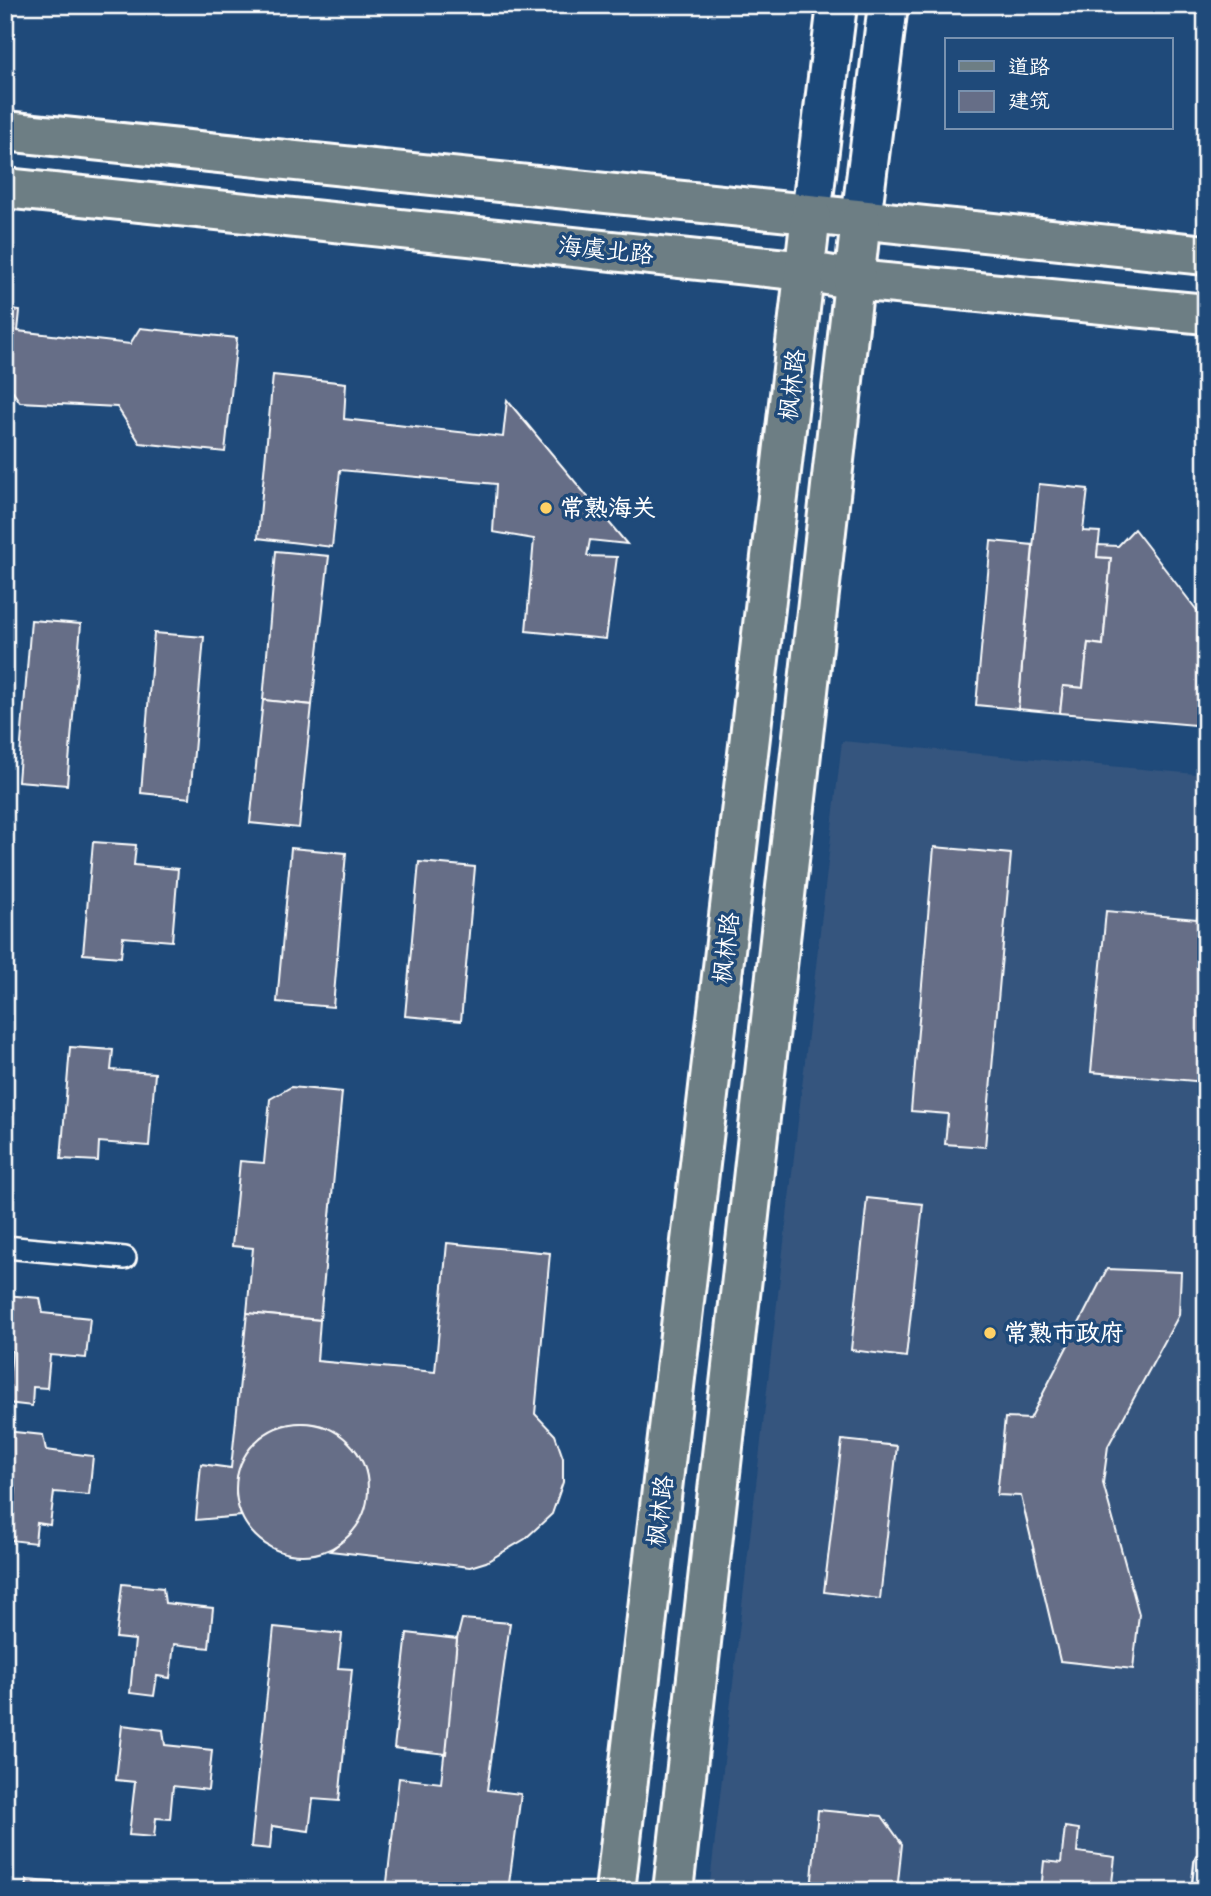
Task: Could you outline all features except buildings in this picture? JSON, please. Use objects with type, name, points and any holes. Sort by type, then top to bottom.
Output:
[{"type":"main road","name":"枫林路","points":[[615,1891],[837,5]]},
{"type":"main road","name":"枫林路","points":[[673,1891],[861,220],[888,5]]},
{"type":"main road","points":[[5,131],[1206,255]]},
{"type":"main road","name":"海虞北路","points":[[5,188],[805,271],[855,280],[1206,314]]},
{"type":"lane","points":[[5,1247],[125,1258]]},
{"type":"lane","points":[[1203,1891],[1206,1863]]},
{"type":"shaded area","name":"常熟市政府","points":[[842,741],[1206,775],[1206,1891],[709,1891]]},
{"type":"place","name":"常熟海关","points":[[546,508]]},
{"type":"place","name":"常熟市政府","points":[[990,1333]]}]
